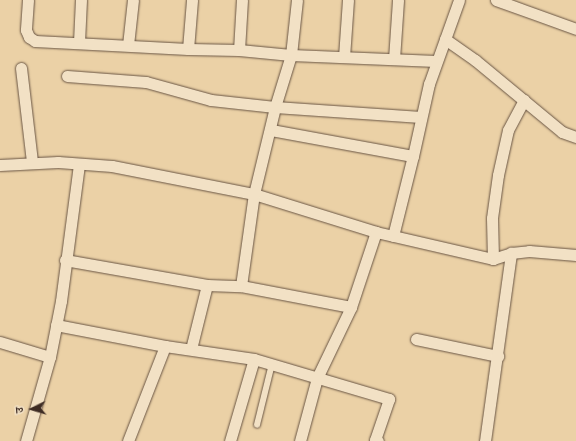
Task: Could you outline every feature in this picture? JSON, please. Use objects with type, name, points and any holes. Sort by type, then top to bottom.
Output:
[{"type":"street","points":[[28,0],[26,30],[29,37],[35,41],[79,42],[188,49],[239,50],[291,55],[436,62]]},
{"type":"street","points":[[79,42],[81,0]]},
{"type":"street","points":[[128,45],[133,0]]},
{"type":"street","points":[[188,49],[192,0]]},
{"type":"street","points":[[239,50],[242,0]]},
{"type":"street","points":[[241,286],[254,194],[271,130],[275,107],[291,55],[297,0]]},
{"type":"street","points":[[344,57],[348,0]]},
{"type":"street","points":[[394,59],[398,0]]},
{"type":"street","points":[[393,236],[414,156],[421,117],[436,62],[459,0]]},
{"type":"street","points":[[496,0],[576,29]]},
{"type":"street","points":[[445,40],[475,60],[562,132],[576,137]]},
{"type":"street","points":[[20,68],[32,162]]},
{"type":"street","points":[[67,76],[146,82],[210,100],[275,107],[421,117]]},
{"type":"street","points":[[493,259],[492,218],[498,174],[508,130],[524,100]]},
{"type":"street","points":[[271,130],[414,156]]},
{"type":"street","points":[[0,165],[32,162],[58,162],[112,166],[254,194],[376,232],[493,259],[511,253],[529,251],[576,255]]},
{"type":"street","points":[[26,441],[50,357],[61,301],[78,164]]},
{"type":"street","points":[[300,441],[318,378],[351,307],[376,232]]},
{"type":"street","points":[[485,441],[498,356],[503,302],[511,253]]},
{"type":"street","points":[[65,260],[207,285],[241,286],[351,307]]},
{"type":"street","points":[[192,349],[207,285]]},
{"type":"street","points":[[56,325],[165,346],[254,359],[389,399],[375,440],[378,441]]},
{"type":"street","points":[[416,339],[498,356]]},
{"type":"street","points":[[0,342],[50,357]]},
{"type":"street","points":[[128,441],[165,346]]},
{"type":"street","points":[[230,441],[254,359]]},
{"type":"lane","points":[[257,425],[272,364]]}]
